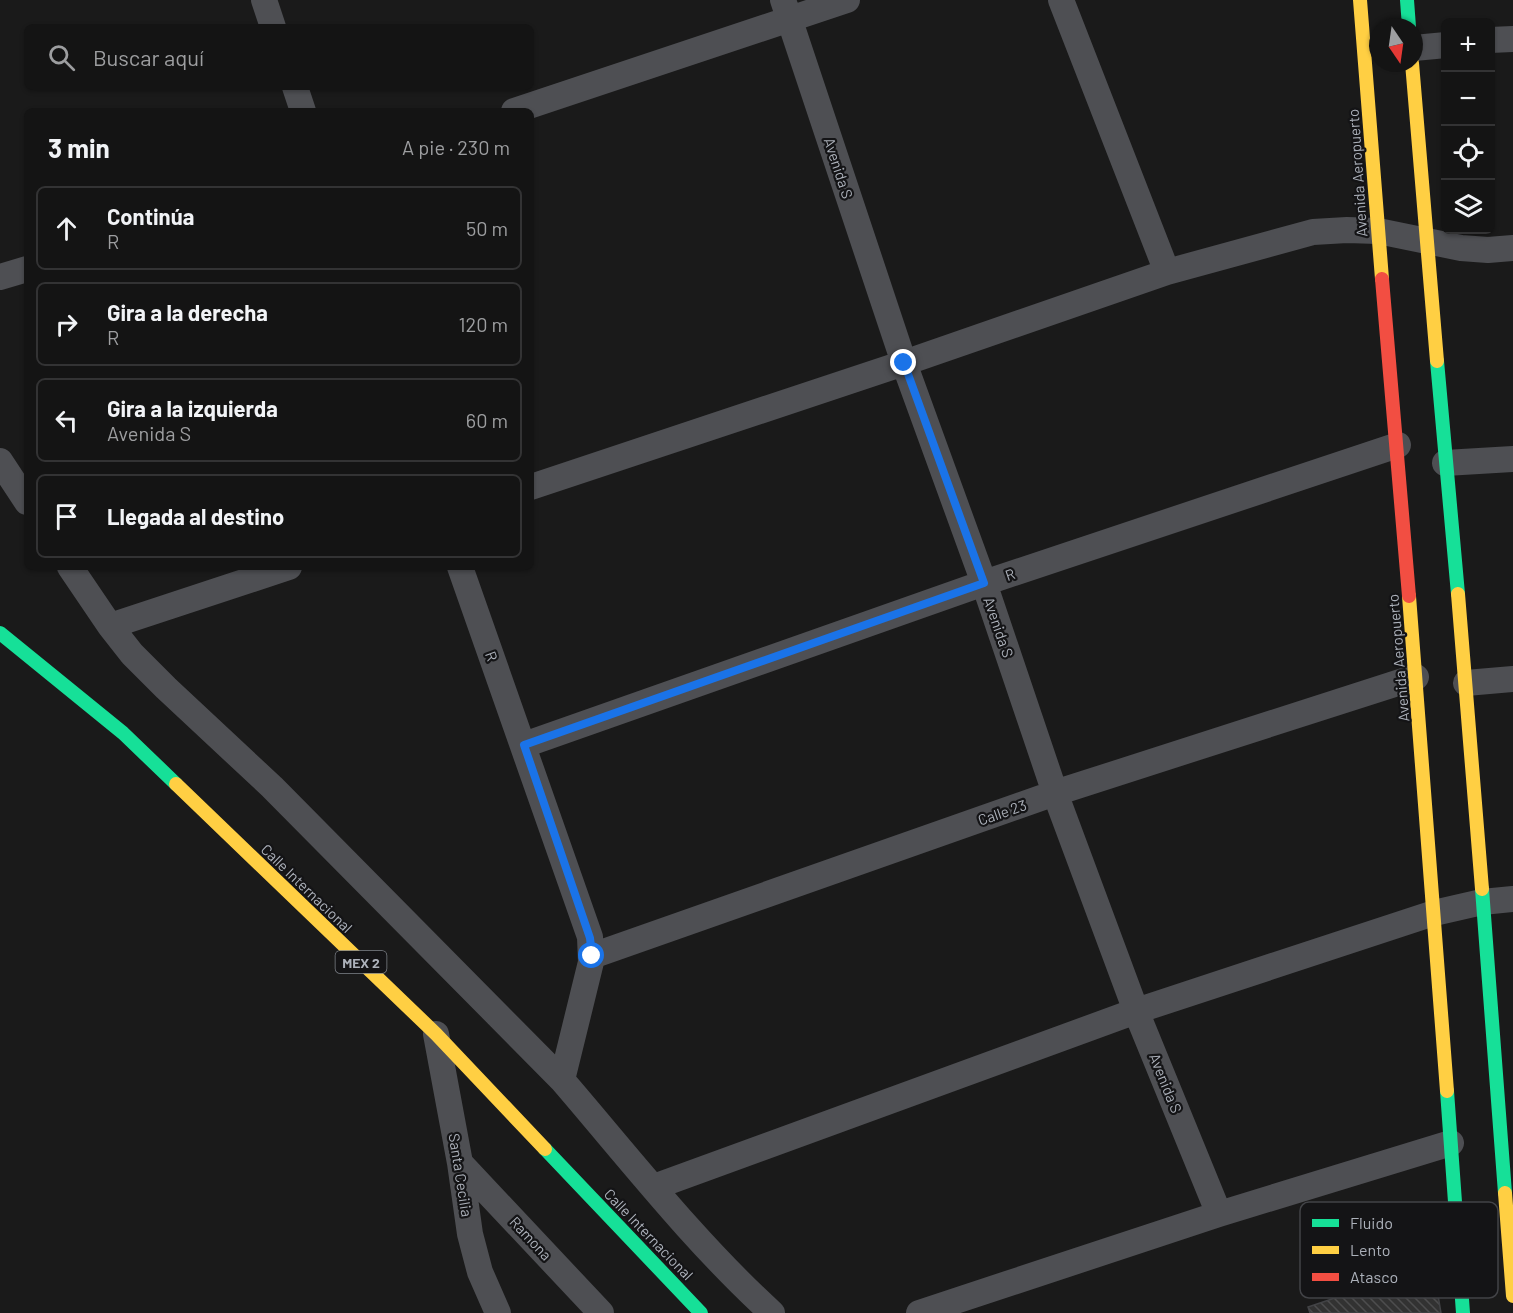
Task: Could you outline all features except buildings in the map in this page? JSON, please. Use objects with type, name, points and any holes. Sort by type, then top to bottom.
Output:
[{"type":"main road","name":"Avenida Aeropuerto","points":[[1360,0],[1398,445],[1455,1202]]},
{"type":"main road","points":[[1407,0],[1408,18]]},
{"type":"main road","points":[[1413,72],[1444,462],[1466,683],[1482,902],[1506,1112],[1513,1296]]},
{"type":"main road","name":"Calle Internacional","points":[[0,633],[123,733],[436,1034],[701,1313]]},
{"type":"main road","name":"Avenida Aeropuerto","points":[[1462,1298],[1463,1313]]},
{"type":"street","points":[[264,0],[272,24]]},
{"type":"street","points":[[522,108],[786,10],[847,0]]},
{"type":"street","points":[[1061,0],[1167,272]]},
{"type":"street","name":"Avenida S","points":[[786,10],[904,363],[984,583],[1055,794],[1136,1011],[1219,1214]]},
{"type":"street","points":[[1495,40],[1513,39]]},
{"type":"street","points":[[1423,47],[1441,45]]},
{"type":"street","points":[[296,90],[302,108]]},
{"type":"street","points":[[534,486],[904,363],[1167,272],[1313,232],[1378,231],[1461,248],[1488,250],[1513,248]]},
{"type":"street","points":[[0,277],[24,269]]},
{"type":"street","name":"R","points":[[524,745],[984,583],[1398,445]]},
{"type":"street","points":[[1444,462],[1513,459]]},
{"type":"street","points":[[0,461],[24,497]]},
{"type":"street","points":[[72,570],[132,654],[272,787],[562,1080],[742,1286],[772,1313]]},
{"type":"street","points":[[110,626],[280,570]]},
{"type":"street","name":"R","points":[[461,570],[590,938],[592,956]]},
{"type":"street","name":"Calle 23","points":[[592,956],[1055,794],[1416,677]]},
{"type":"street","points":[[1466,683],[1513,679]]},
{"type":"street","points":[[654,1187],[1136,1011],[1434,913],[1482,902],[1513,899]]},
{"type":"street","points":[[562,1080],[592,956]]},
{"type":"street","name":"Santa Cecilia","points":[[436,1034],[460,1163],[470,1234],[480,1272],[498,1313]]},
{"type":"street","points":[[919,1313],[1219,1214],[1450,1143]]},
{"type":"street","name":"Ramona","points":[[460,1163],[601,1313]]},
{"type":"traffic: fast","points":[[1407,0],[1408,18]]},
{"type":"traffic: fast","points":[[1437,361],[1458,594]]},
{"type":"traffic: fast","points":[[0,633],[123,733],[176,784]]},
{"type":"traffic: fast","points":[[1482,889],[1505,1193]]},
{"type":"traffic: fast","points":[[1447,1091],[1455,1202]]},
{"type":"traffic: fast","points":[[545,1149],[701,1313]]},
{"type":"traffic: fast","points":[[1462,1298],[1463,1313]]},
{"type":"traffic: slow","points":[[1360,0],[1382,279]]},
{"type":"traffic: slow","points":[[1413,72],[1437,361]]},
{"type":"traffic: slow","points":[[1458,594],[1482,889]]},
{"type":"traffic: slow","points":[[1409,596],[1447,1091]]},
{"type":"traffic: slow","points":[[176,784],[436,1034],[545,1149]]},
{"type":"traffic: slow","points":[[1505,1193],[1513,1296]]},
{"type":"traffic: jam","points":[[1382,279],[1409,596]]},
{"type":"route","points":[[592,956],[590,938],[524,745],[984,583],[904,363]]}]
